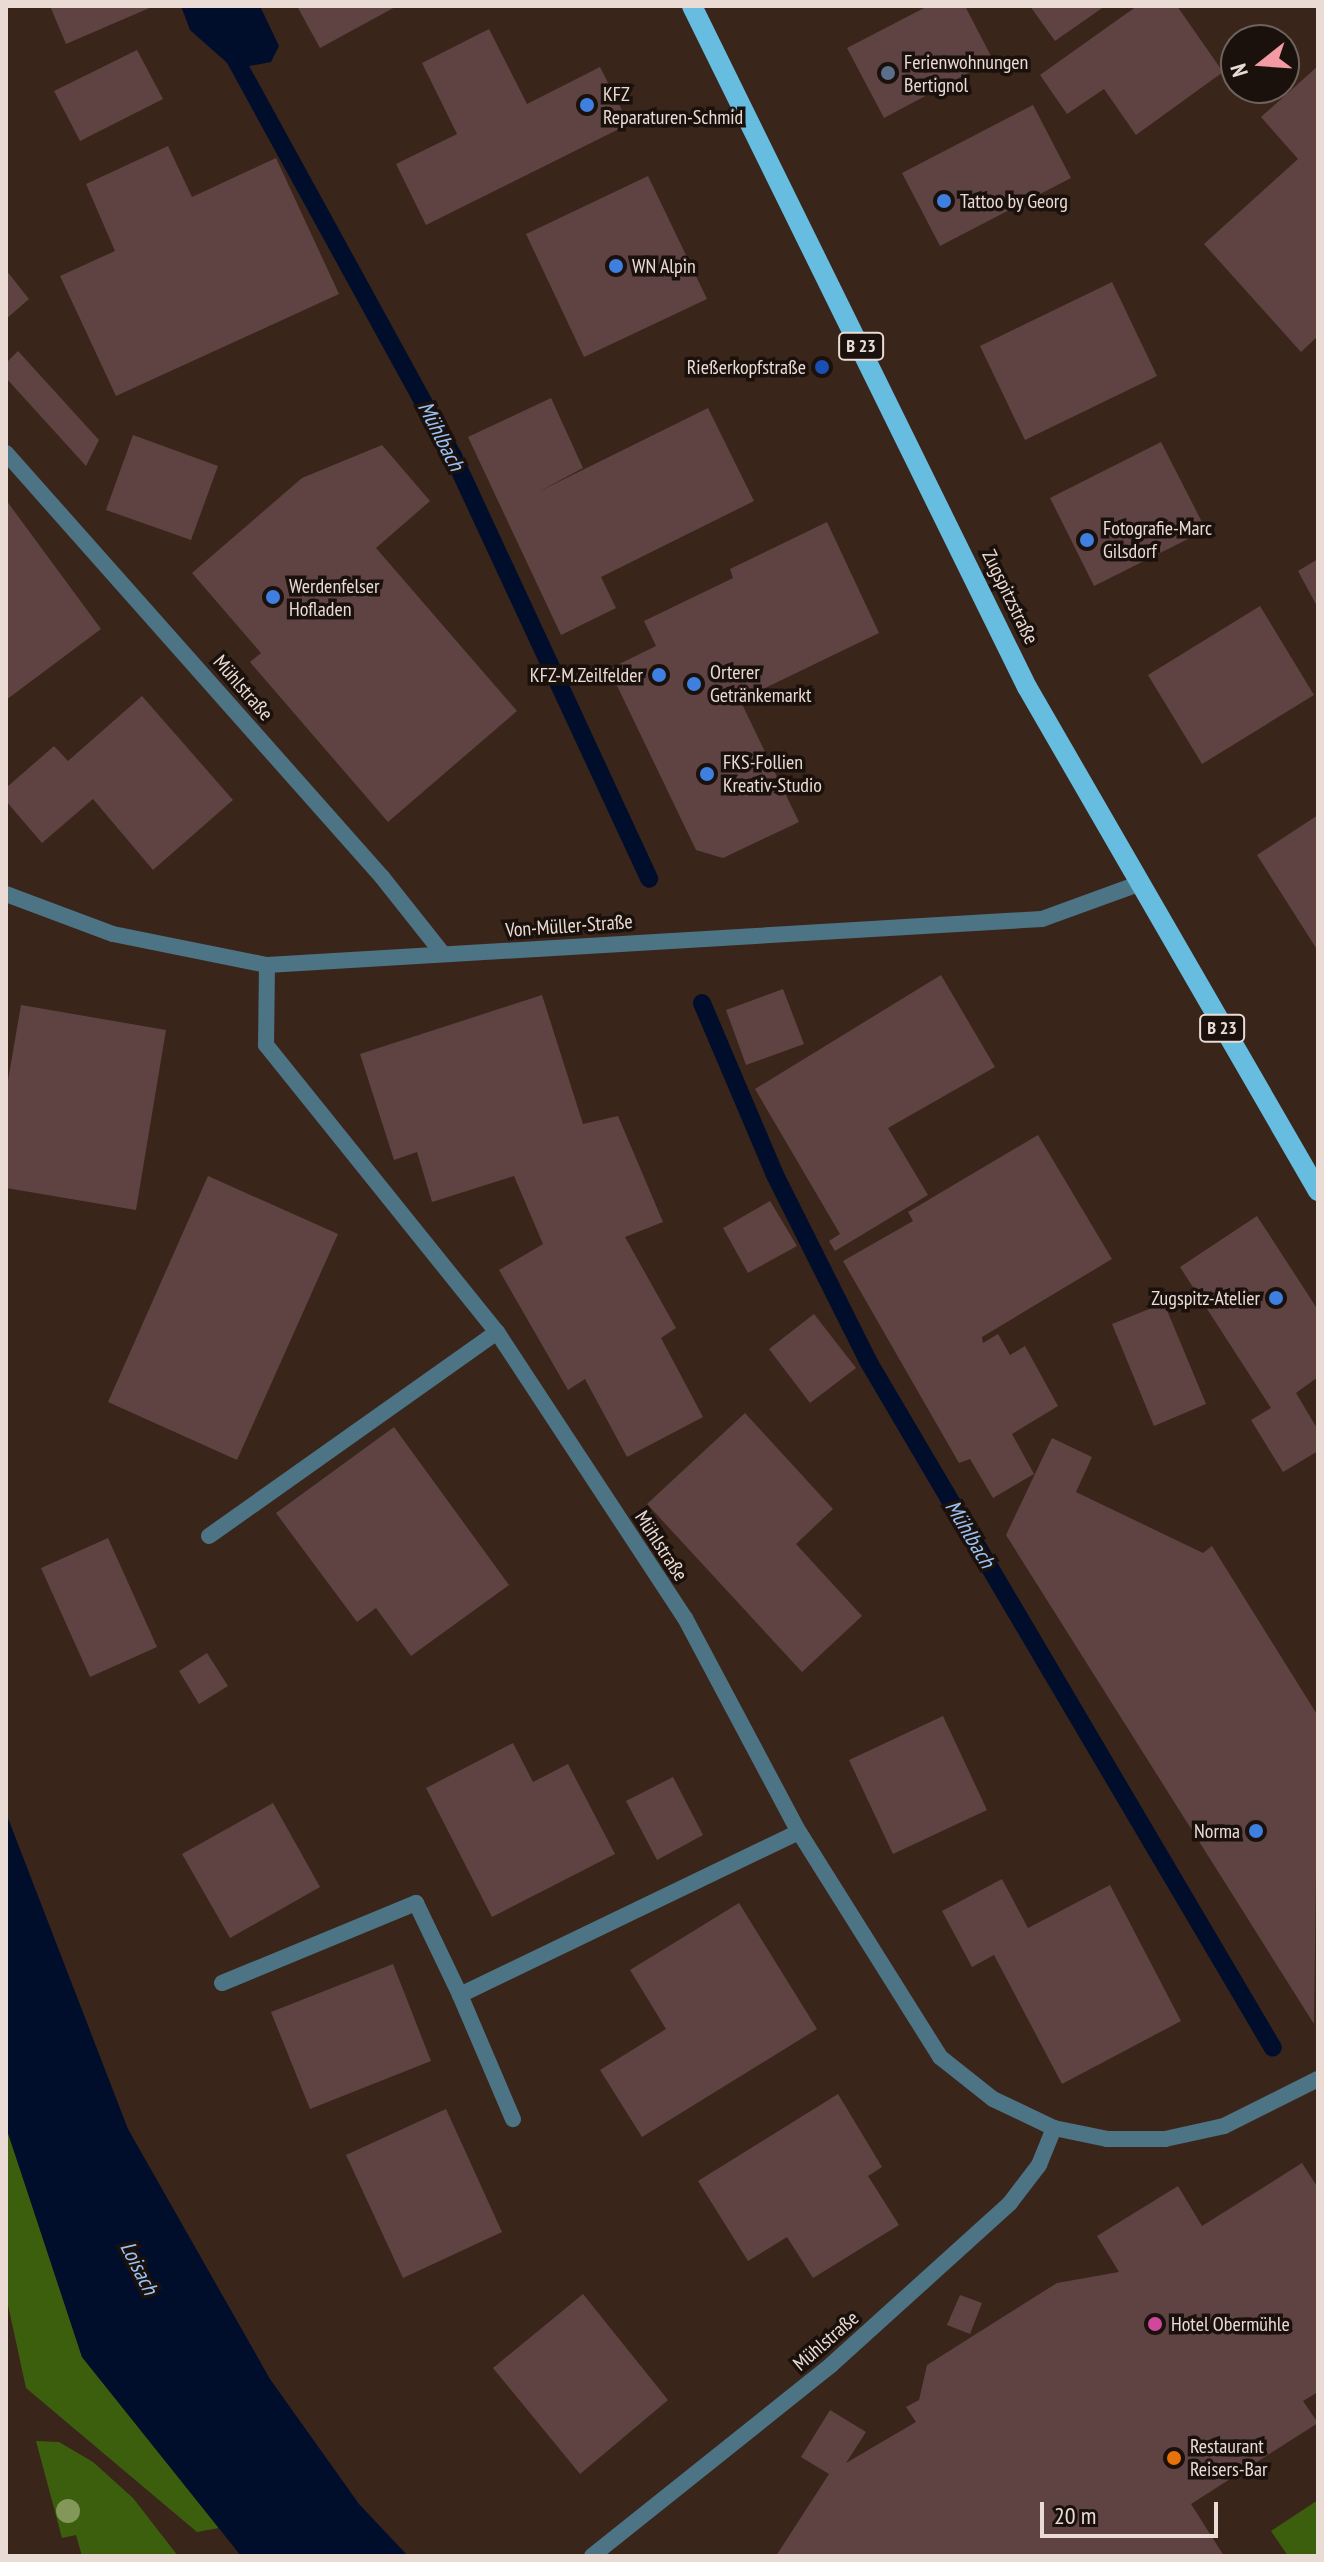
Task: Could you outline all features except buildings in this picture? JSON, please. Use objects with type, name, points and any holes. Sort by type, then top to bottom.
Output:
[{"type":"main road","name":"Zugspitzstraße","points":[[692,6],[1027,687],[1318,1191]]},
{"type":"street","name":"Mühlstraße","points":[[6,453],[382,877],[443,954]]},
{"type":"street","name":"Von-Müller-Straße","points":[[6,894],[113,934],[267,965],[1042,919],[1138,884]]},
{"type":"street","name":"Mühlstraße","points":[[267,965],[266,1045],[497,1332],[685,1618],[799,1832],[940,2057],[993,2099],[1054,2128],[1107,2139],[1165,2139],[1224,2126],[1318,2079]]},
{"type":"street","points":[[209,1536],[497,1332]]},
{"type":"street","points":[[460,1995],[799,1832]]},
{"type":"street","points":[[222,1983],[416,1903],[460,1995],[513,2119]]},
{"type":"street","name":"Mühlstraße","points":[[592,2556],[831,2365],[1010,2203],[1039,2165],[1054,2128]]},
{"type":"green space","points":[[6,2127],[82,2357],[219,2528],[197,2532],[26,2388],[6,2296]]},
{"type":"green space","points":[[36,2441],[59,2442],[93,2462],[133,2498],[178,2556],[82,2556],[76,2535],[62,2538]]},
{"type":"green space","points":[[1318,2500],[1318,2556],[1288,2556],[1271,2531]]},
{"type":"water","points":[[181,6],[260,6],[279,46],[271,62],[234,69],[190,30]]},
{"type":"water","name":"Loisach","points":[[6,1813],[128,2129],[270,2379],[359,2504],[408,2556],[241,2556],[82,2357],[6,2127]]},
{"type":"waterway","name":"Mühlbach","points":[[206,6],[453,456],[649,879]]},
{"type":"waterway","name":"Mühlbach","points":[[702,1003],[774,1173],[868,1361],[1273,2048]]},
{"type":"place","name":"Ferienwohnungen Bertignol","points":[[888,73]]},
{"type":"place","name":"KFZ Reparaturen-Schmid","points":[[587,105]]},
{"type":"place","name":"Tattoo by Georg","points":[[944,201]]},
{"type":"place","name":"WN Alpin","points":[[616,266]]},
{"type":"place","name":"Rießerkopfstraße","points":[[822,367]]},
{"type":"place","name":"Fotografie-Marc Gilsdorf","points":[[1087,540]]},
{"type":"place","name":"Werdenfelser Hofladen","points":[[273,597]]},
{"type":"place","name":"KFZ-M.Zeilfelder","points":[[659,675]]},
{"type":"place","name":"Orterer Getränkemarkt","points":[[694,684]]},
{"type":"place","name":"FKS-Follien Kreativ-Studio","points":[[707,774]]},
{"type":"place","name":"Zugspitz-Atelier","points":[[1276,1298]]},
{"type":"place","name":"Norma","points":[[1256,1831]]},
{"type":"place","name":"Hotel Obermühle","points":[[1155,2324]]},
{"type":"place","name":"Restaurant Reisers-Bar","points":[[1174,2458]]}]
